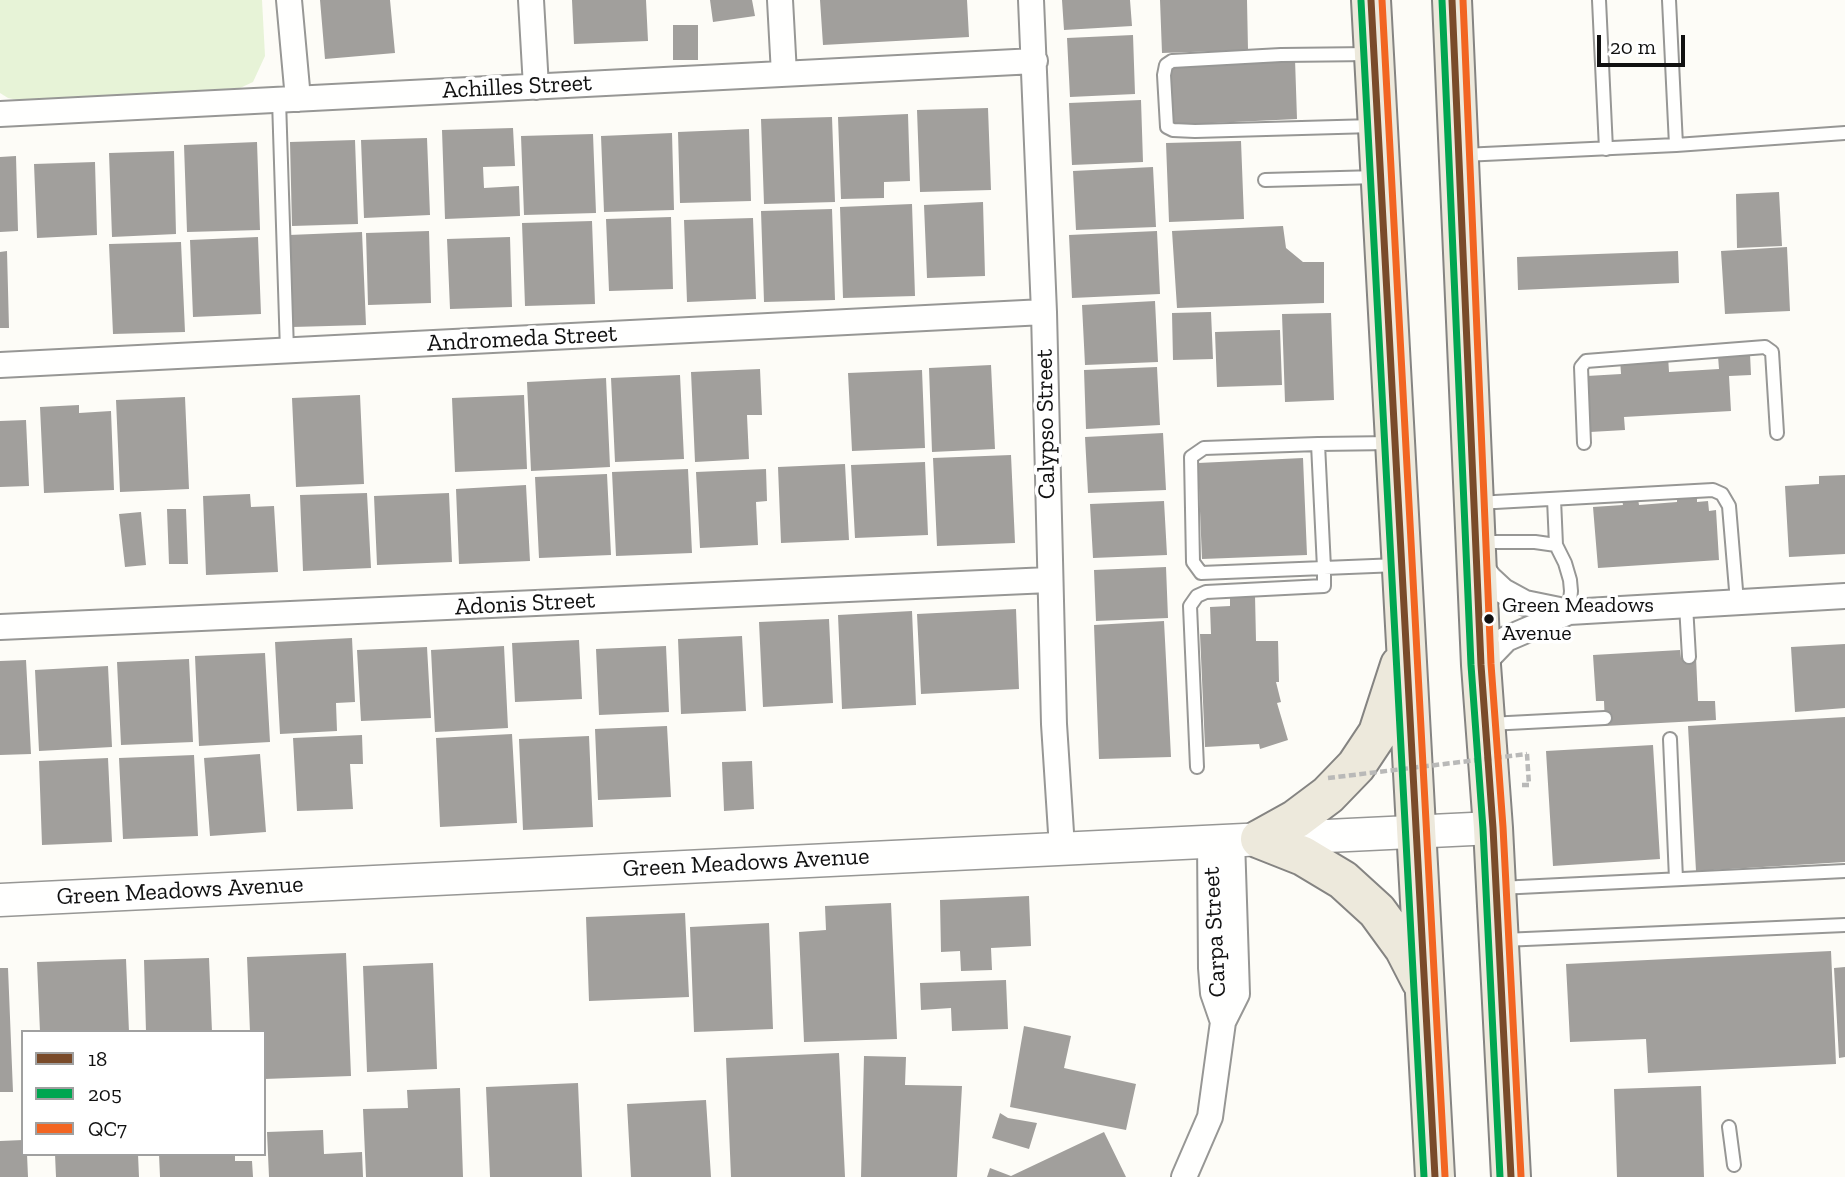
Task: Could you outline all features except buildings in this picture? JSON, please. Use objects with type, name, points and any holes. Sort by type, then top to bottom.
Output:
[{"type":"main road","points":[[1371,0],[1435,1177]]},
{"type":"main road","points":[[1452,0],[1481,665],[1493,828],[1511,1177]]},
{"type":"main road","points":[[1234,840],[1296,818],[1328,795],[1356,766],[1378,733],[1407,642]]},
{"type":"main road","points":[[1234,840],[1303,856],[1351,888],[1377,911],[1404,948],[1425,989]]},
{"type":"street","points":[[288,99],[289,0]]},
{"type":"street","points":[[531,0],[536,87]]},
{"type":"street","points":[[780,0],[784,74]]},
{"type":"street","name":"Calypso Street","points":[[1031,0],[1044,313],[1054,724],[1062,848]]},
{"type":"street","name":"Achilles Street","points":[[0,114],[1035,61]]},
{"type":"street","name":"Andromeda Street","points":[[0,365],[1044,313]]},
{"type":"street","points":[[1477,552],[1489,578],[1503,591],[1525,603],[1569,612],[1845,596]]},
{"type":"street","name":"Adonis Street","points":[[0,627],[1049,580]]},
{"type":"street","points":[[1481,665],[1506,639],[1569,612]]},
{"type":"street","name":"Green Meadows Avenue","points":[[0,900],[1493,828]]},
{"type":"street","name":"Carpa Street","points":[[1184,1177],[1210,1117],[1223,1022],[1237,994],[1234,840]]},
{"type":"lane","points":[[1599,0],[1606,149]]},
{"type":"lane","points":[[1669,0],[1676,145]]},
{"type":"lane","points":[[1374,54],[1281,55],[1172,61],[1166,65],[1164,75],[1166,121],[1167,127],[1173,130],[1195,131],[1379,126]]},
{"type":"lane","points":[[287,351],[288,99]]},
{"type":"lane","points":[[1460,155],[1606,149],[1845,133]]},
{"type":"lane","points":[[1265,180],[1381,177]]},
{"type":"lane","points":[[1584,443],[1581,367],[1586,361],[1765,347],[1772,352],[1777,433]]},
{"type":"lane","points":[[1396,443],[1204,448],[1191,457],[1193,562],[1201,573],[1403,565]]},
{"type":"lane","points":[[1197,767],[1190,606],[1197,596],[1206,592],[1324,586],[1318,444]]},
{"type":"lane","points":[[1474,503],[1713,490],[1722,494],[1729,506],[1737,602]]},
{"type":"lane","points":[[1554,499],[1556,545],[1570,580],[1569,612]]},
{"type":"lane","points":[[1477,552],[1535,542],[1556,545]]},
{"type":"lane","points":[[1686,605],[1689,657]]},
{"type":"lane","points":[[1485,724],[1605,719]]},
{"type":"lane","points":[[1670,739],[1676,879]]},
{"type":"lane","points":[[1496,888],[1845,870]]},
{"type":"lane","points":[[1498,940],[1845,925]]},
{"type":"lane","points":[[1729,1127],[1734,1166]]},
{"type":"path","points":[[1328,778],[1527,754]]},
{"type":"green space","points":[[0,0],[262,0],[265,56],[253,82],[240,88],[27,102],[8,98],[0,93]]},
{"type":"transit line","name":"18","points":[[1371,0],[1435,1177]]},
{"type":"transit line","name":"QC7","points":[[1382,0],[1445,1176]]},
{"type":"transit line","name":"205","points":[[1442,0],[1471,665],[1483,829],[1500,1177]]},
{"type":"transit line","name":"18","points":[[1452,0],[1481,665],[1493,828],[1511,1177]]},
{"type":"transit line","name":"QC7","points":[[1463,0],[1491,664],[1503,827],[1521,1176]]},
{"type":"transit line","name":"205","points":[[1361,1],[1424,1177]]},
{"type":"place","name":"Green Meadows Avenue","points":[[1489,619]]}]
